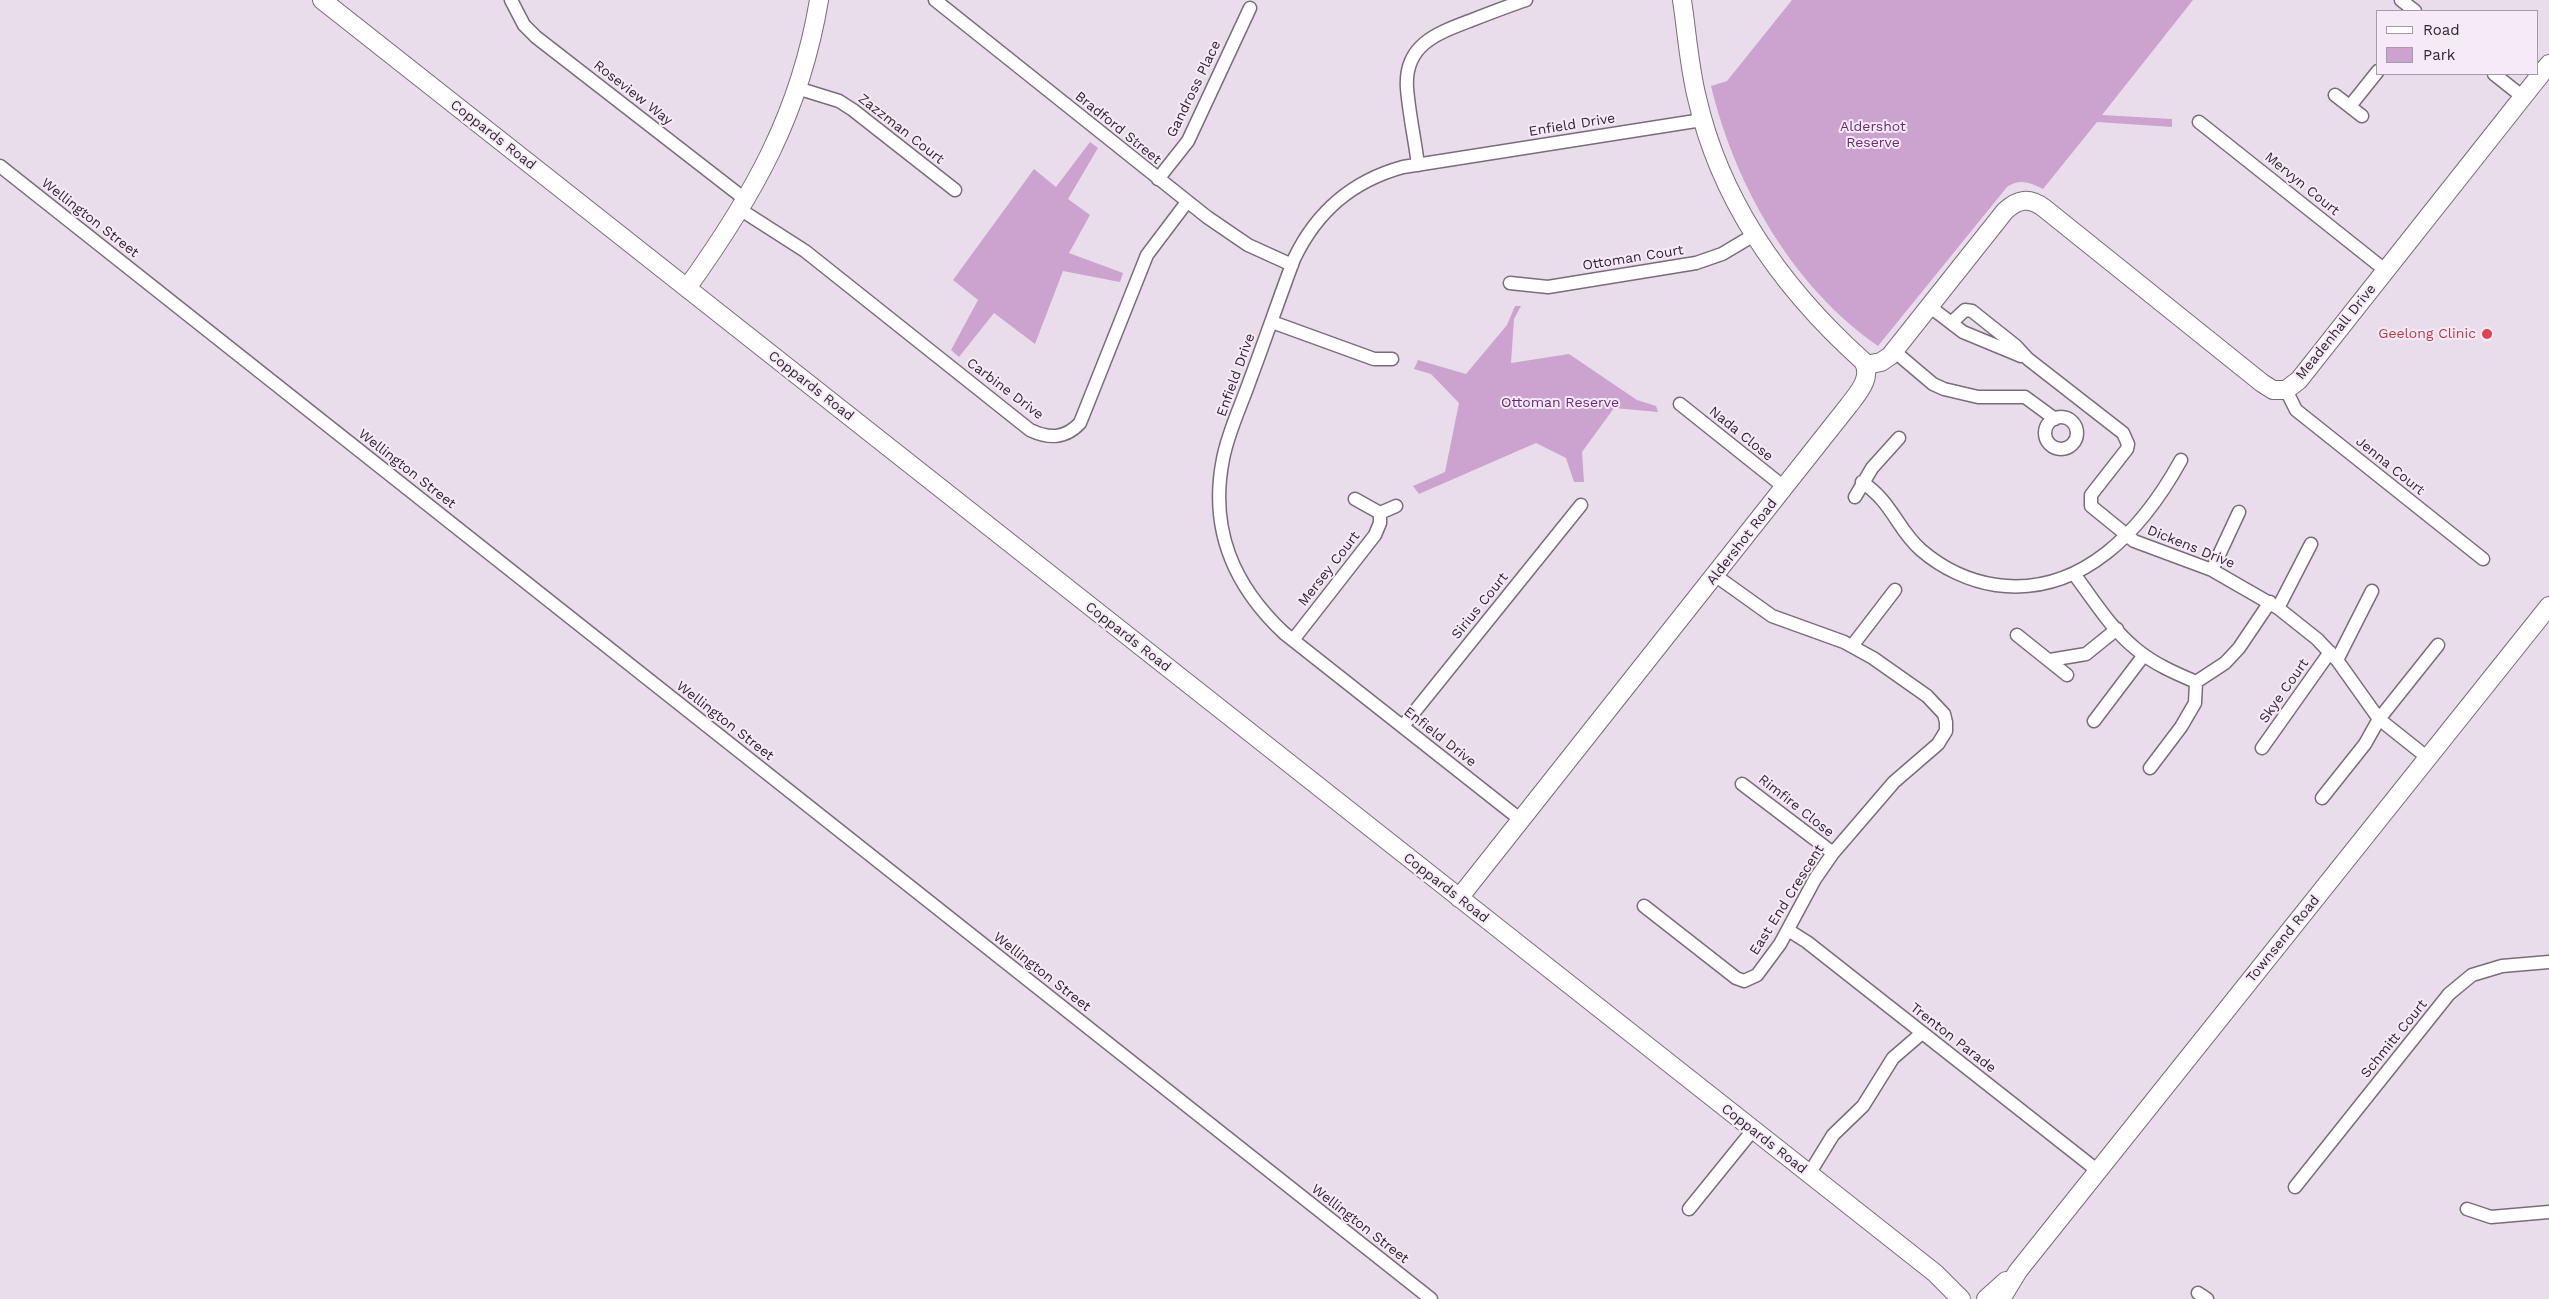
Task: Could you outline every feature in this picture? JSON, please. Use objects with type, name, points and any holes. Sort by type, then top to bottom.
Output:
[{"type":"street","name":"Coppards Road","points":[[322,0],[1935,1273],[1977,1299]]},
{"type":"street","name":"Roseview Way","points":[[511,0],[524,25],[536,36],[744,205]]},
{"type":"street","points":[[687,288],[744,205],[773,150],[797,88],[808,51],[819,0]]},
{"type":"street","name":"Bradford Street","points":[[936,0],[1227,233],[1292,265]]},
{"type":"street","points":[[1418,165],[1407,87],[1409,66],[1415,52],[1425,42],[1439,33],[1526,0]]},
{"type":"street","points":[[1682,0],[1691,67],[1702,120],[1730,190],[1754,235],[1813,313],[1866,365],[1885,360],[1929,306]]},
{"type":"street","points":[[2401,0],[2415,10]]},
{"type":"street","name":"Gandross Place","points":[[1158,179],[1188,141],[1250,8]]},
{"type":"street","name":"Meadenhall Drive","points":[[1929,306],[2005,211],[2015,202],[2026,200],[2044,208],[2262,383],[2273,390],[2286,390],[2299,380],[2549,64]]},
{"type":"street","points":[[2350,106],[2376,74]]},
{"type":"street","points":[[2495,75],[2523,97]]},
{"type":"street","name":"Zazzman Court","points":[[797,88],[839,101],[853,110],[955,190]]},
{"type":"street","points":[[2335,95],[2362,116]]},
{"type":"street","name":"Enfield Drive","points":[[1521,820],[1293,640],[1270,620],[1253,601],[1224,544],[1219,496],[1223,458],[1292,265],[1310,229],[1333,203],[1350,190],[1388,171],[1418,165],[1702,120]]},
{"type":"street","name":"Mervyn Court","points":[[2199,122],[2385,270]]},
{"type":"street","name":"Wellington Street","points":[[0,166],[1431,1299]]},
{"type":"street","name":"Carbine Drive","points":[[744,205],[805,251],[1030,430],[1041,435],[1054,437],[1073,431],[1080,424],[1147,255],[1187,202]]},
{"type":"street","name":"Ottoman Court","points":[[1510,283],[1548,287],[1696,264],[1722,254],[1754,235]]},
{"type":"street","name":"Dickens Drive","points":[[1929,306],[1950,323],[1970,335],[1996,339]]},
{"type":"street","name":"Dickens Drive","points":[[1950,323],[1961,312],[1968,310],[1996,339],[2028,359],[2126,438],[2128,444],[2124,455],[2094,488],[2090,501],[2091,506],[2102,517],[2126,536],[2212,570],[2274,605],[2334,656],[2379,719],[2428,758]]},
{"type":"street","points":[[1272,322],[1374,359],[1392,359]]},
{"type":"street","points":[[1894,351],[1934,384],[1944,389],[1978,397],[2025,397],[2055,418]]},
{"type":"street","name":"Aldershot Road","points":[[1460,898],[1858,394],[1866,377],[1866,365]]},
{"type":"street","name":"Jenna Court","points":[[2286,390],[2296,410],[2483,559]]},
{"type":"street","name":"Nada Close","points":[[1680,404],[1784,487]]},
{"type":"street","points":[[1854,497],[1872,468],[1899,438]]},
{"type":"street","points":[[1862,482],[1883,499],[1920,549],[1966,578],[1987,584],[2028,587],[2047,584],[2074,574],[2100,558],[2126,536],[2154,505],[2181,460]]},
{"type":"street","points":[[1356,499],[1380,513],[1396,506]]},
{"type":"street","name":"Sirius Court","points":[[1403,726],[1581,505]]},
{"type":"street","points":[[2212,570],[2239,512]]},
{"type":"street","name":"Mersey Court","points":[[1293,640],[1375,534],[1380,523],[1380,513]]},
{"type":"street","points":[[2196,682],[2225,663],[2235,653],[2274,605],[2311,544]]},
{"type":"street","points":[[2074,574],[2117,628],[2144,655],[2163,668],[2196,682]]},
{"type":"street","name":"East End Crescent","points":[[1644,906],[1730,974],[1744,981],[1757,975],[1788,930],[1811,886],[1833,853],[1881,796],[1938,744],[1946,732],[1944,714],[1927,696],[1852,646],[1772,616],[1716,576]]},
{"type":"street","points":[[1852,646],[1895,590]]},
{"type":"street","name":"Skye Court","points":[[2262,748],[2334,656],[2372,591]]},
{"type":"street","name":"Townsend Road","points":[[2001,1299],[2018,1271],[2428,758],[2546,617]]},
{"type":"street","points":[[2050,660],[2086,654],[2117,628]]},
{"type":"street","points":[[2017,635],[2067,675]]},
{"type":"street","points":[[2322,798],[2365,744],[2379,719],[2438,645]]},
{"type":"street","points":[[2094,721],[2144,655]]},
{"type":"street","points":[[2150,768],[2182,727],[2195,703],[2196,682]]},
{"type":"street","name":"Rimfire Close","points":[[1742,784],[1833,853]]},
{"type":"street","name":"Trenton Parade","points":[[1788,930],[1807,942],[2098,1171]]},
{"type":"street","name":"Schmitt Court","points":[[2295,1187],[2449,994],[2472,975],[2502,966],[2549,962]]},
{"type":"street","points":[[1809,1174],[1833,1135],[1863,1106],[1892,1058],[1922,1033]]},
{"type":"street","points":[[1689,1208],[1753,1130]]},
{"type":"street","points":[[2467,1208],[2491,1217],[2549,1212]]},
{"type":"street","name":"Townsend Road","points":[[1986,1299],[2018,1271]]},
{"type":"street","name":"Coppards Road","points":[[1935,1273],[1961,1299]]},
{"type":"green space","name":"Aldershot Reserve","points":[[1792,0],[2193,0],[2102,115],[2172,119],[2172,127],[2097,122],[2043,189],[2021,182],[2007,187],[1878,346],[1847,322],[1819,295],[1794,264],[1772,231],[1752,197],[1735,161],[1711,86],[1727,81]]},
{"type":"green space","points":[[1090,142],[1098,148],[1068,199],[1090,215],[1069,253],[1123,273],[1120,282],[1063,271],[1035,344],[994,313],[959,357],[951,350],[978,300],[953,280],[1034,169],[1056,187]]},
{"type":"green space","name":"Ottoman Reserve","points":[[1515,306],[1521,306],[1514,319],[1511,363],[1569,354],[1637,400],[1656,406],[1658,412],[1614,408],[1582,452],[1584,482],[1574,482],[1566,458],[1536,443],[1419,494],[1413,486],[1445,472],[1459,403],[1431,374],[1414,369],[1418,360],[1466,374],[1507,325]]},
{"type":"place","name":"Geelong Clinic","points":[[2487,334]]}]
